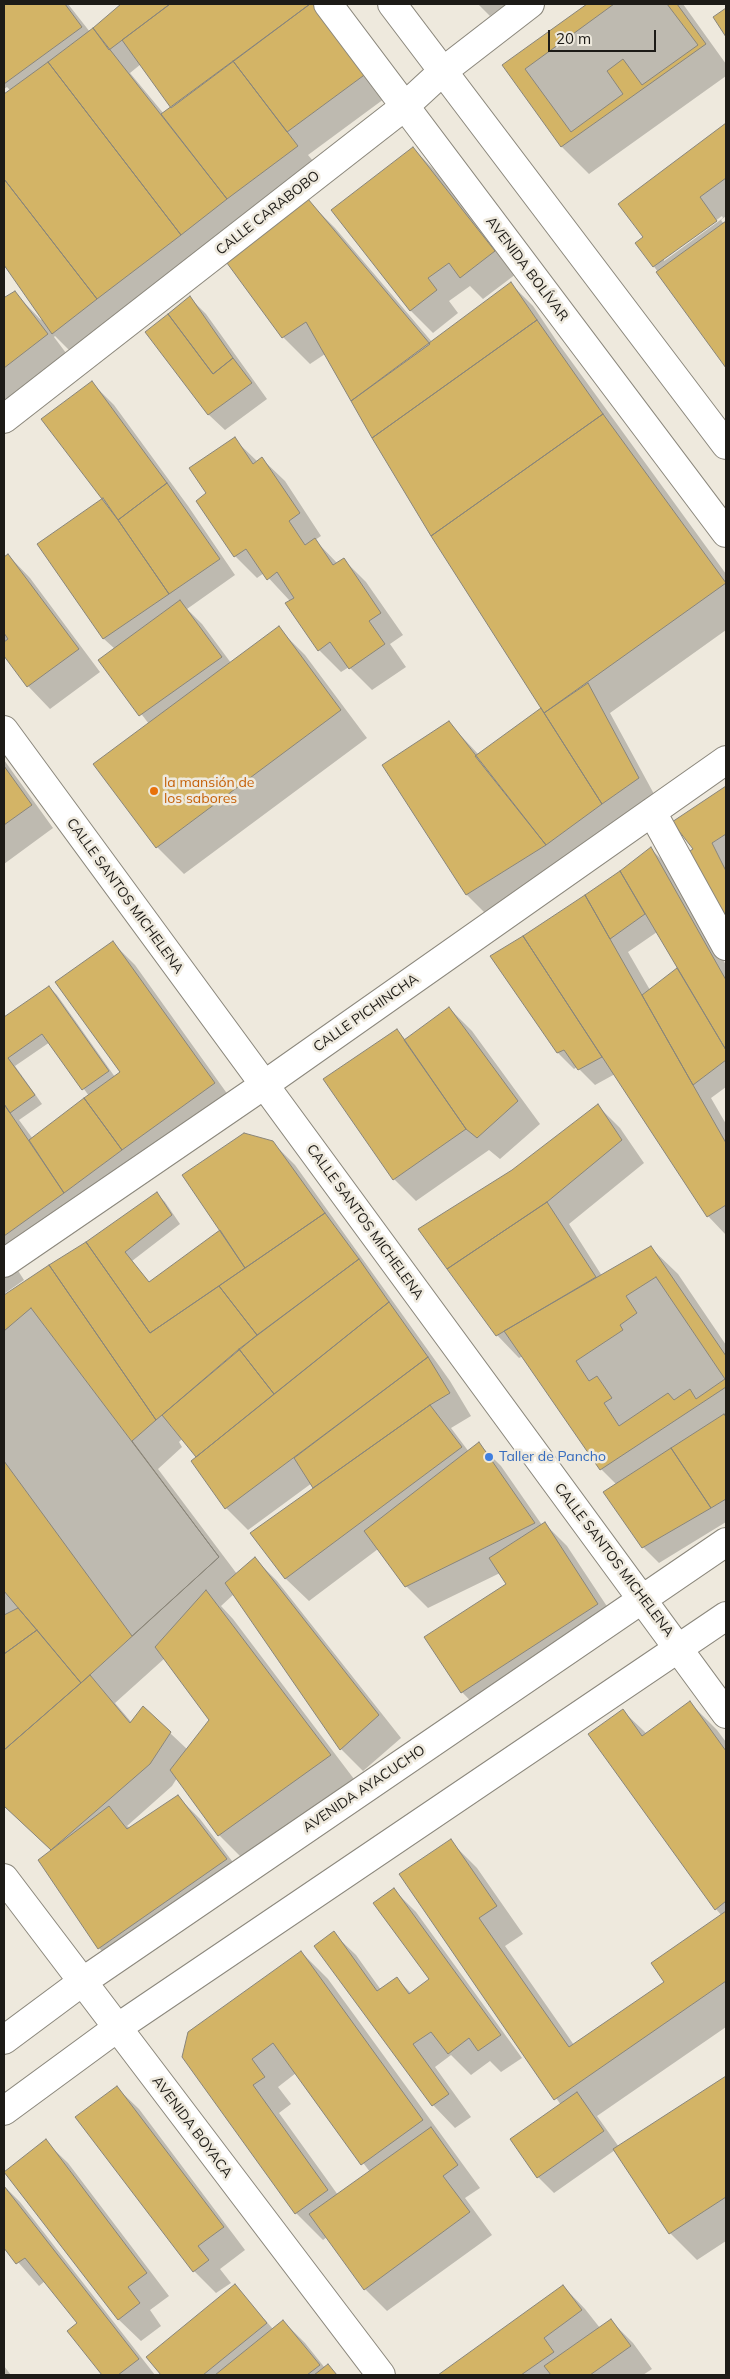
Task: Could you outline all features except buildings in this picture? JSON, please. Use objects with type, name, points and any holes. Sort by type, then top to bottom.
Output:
[{"type":"street","name":"AVENIDA BOLÍVAR","points":[[328,4],[726,533]]},
{"type":"street","points":[[392,4],[726,445]]},
{"type":"street","name":"CALLE CARABOBO","points":[[4,419],[404,107],[442,72],[530,4]]},
{"type":"street","name":"CALLE SANTOS MICHELENA","points":[[4,730],[726,1714]]},
{"type":"street","name":"CALLE PICHINCHA","points":[[4,1263],[264,1085],[726,760]]},
{"type":"street","points":[[652,812],[726,946]]},
{"type":"street","name":"AVENIDA AYACUCHO","points":[[4,2040],[82,1982],[726,1542]]},
{"type":"street","points":[[4,2111],[117,2028],[726,1616]]},
{"type":"street","name":"AVENIDA BOYACA","points":[[4,1878],[381,2375]]},
{"type":"place","name":"la mansión de los sabores","points":[[154,791]]},
{"type":"place","name":"Taller de Pancho","points":[[489,1457]]}]
